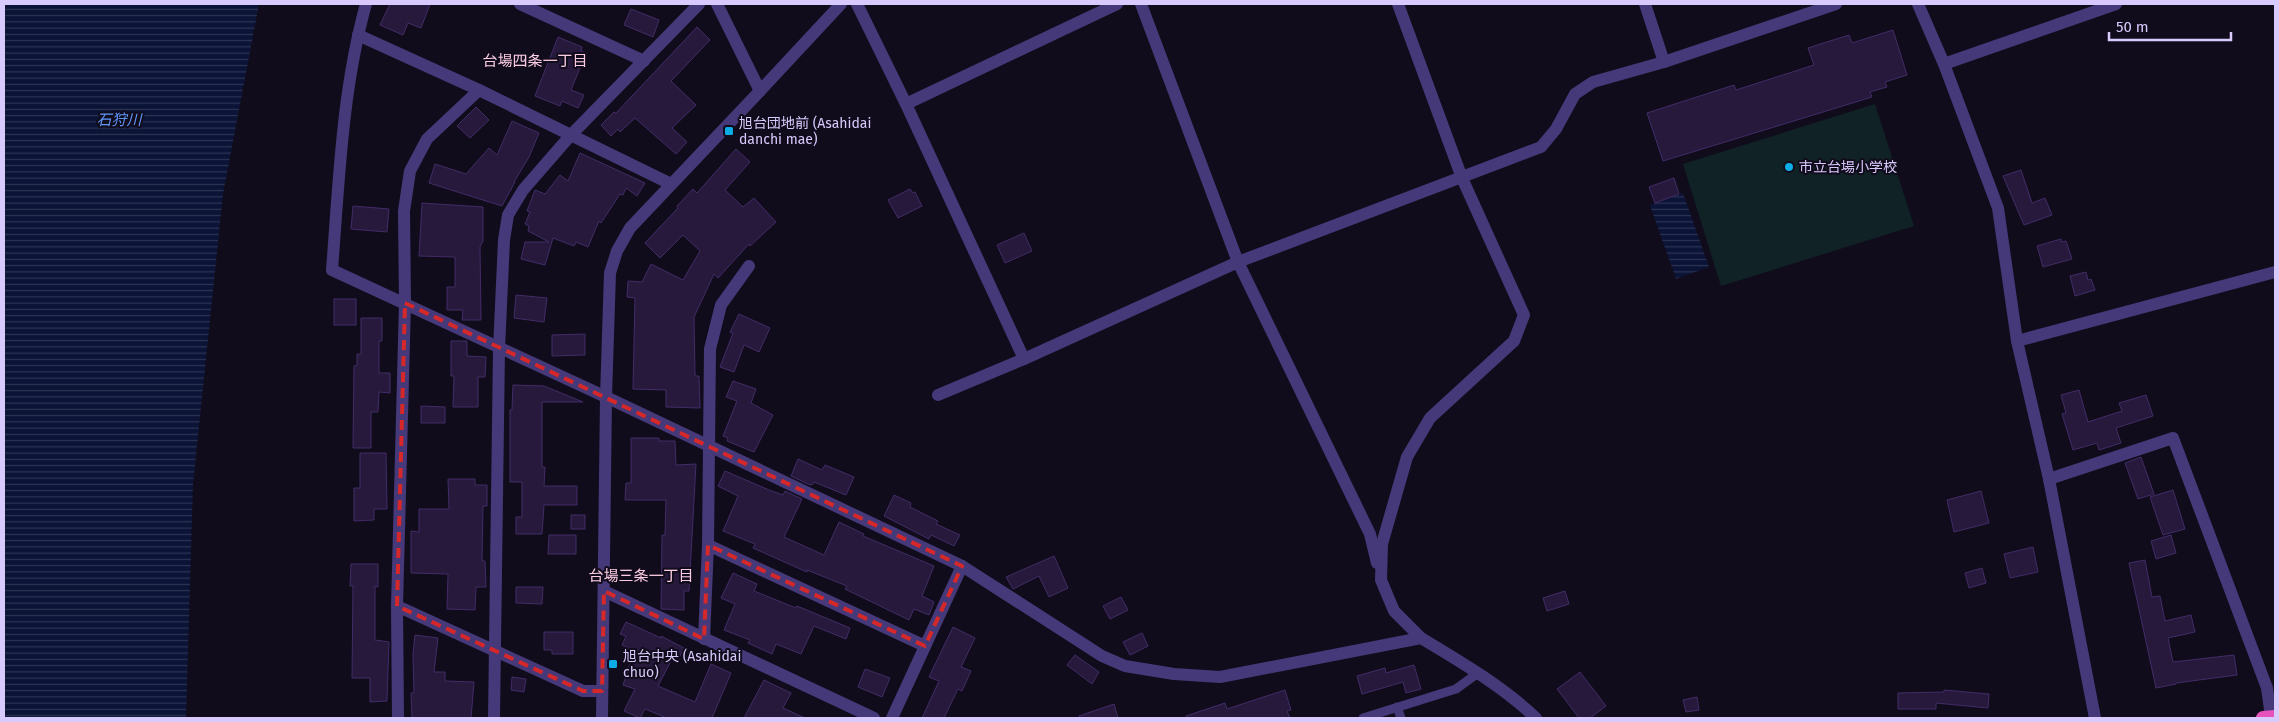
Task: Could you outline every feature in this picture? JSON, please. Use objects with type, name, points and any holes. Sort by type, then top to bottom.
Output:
[{"type":"street","points":[[366,4],[347,89],[332,270],[406,303],[499,349],[606,397],[962,566],[1102,656],[1125,666],[1174,674],[1220,676],[1421,638]]},
{"type":"street","points":[[520,4],[644,61]]},
{"type":"street","points":[[494,718],[499,349],[504,240],[508,215],[523,190],[570,136],[698,4]]},
{"type":"street","points":[[717,4],[760,91]]},
{"type":"street","points":[[602,718],[606,397],[610,273],[618,251],[630,228],[841,4]]},
{"type":"street","points":[[857,4],[906,104],[1024,359]]},
{"type":"street","points":[[906,104],[1117,4]]},
{"type":"street","points":[[1141,4],[1238,262],[1370,534],[1381,580],[1394,611],[1421,638],[1478,673],[1519,702],[1536,718]]},
{"type":"street","points":[[1381,580],[1382,544],[1407,457],[1430,418],[1514,341],[1524,315],[1462,178],[1398,4]]},
{"type":"street","points":[[1645,4],[1664,62]]},
{"type":"street","points":[[938,395],[1024,359],[1238,262],[1462,178],[1541,146],[1556,129],[1575,94],[1593,82],[1664,62],[1836,4]]},
{"type":"street","points":[[1918,4],[1944,64],[1998,208],[2017,341],[2050,479],[2095,718]]},
{"type":"street","points":[[1944,64],[2116,4]]},
{"type":"street","points":[[358,35],[479,90],[671,184]]},
{"type":"street","points":[[398,718],[397,606],[406,303],[404,211],[410,171],[427,139],[479,90]]},
{"type":"street","points":[[704,639],[708,545],[710,349],[721,305],[749,266]]},
{"type":"street","points":[[2017,341],[2275,272]]},
{"type":"street","points":[[2050,479],[2173,438],[2267,688],[2270,717]]},
{"type":"street","points":[[708,545],[925,646]]},
{"type":"street","points":[[892,718],[962,566]]},
{"type":"street","points":[[604,591],[874,718]]},
{"type":"street","points":[[397,606],[582,691],[602,691]]},
{"type":"lane","points":[[1363,718],[1456,689],[1478,673]]},
{"type":"lane","points":[[1398,707],[1401,718]]},
{"type":"highlighted area","points":[[405,303],[962,566],[925,646],[708,545],[704,639],[604,591],[602,691],[583,691],[397,606]]},
{"type":"shaded area","points":[[1875,104],[1914,226],[1721,286],[1683,164]]},
{"type":"water","name":"石狩川","points":[[4,4],[259,4],[223,194],[193,484],[186,718],[4,718]]},
{"type":"water","points":[[1683,193],[1709,267],[1676,279],[1650,205]]},
{"type":"building","points":[[390,4],[430,4],[421,28],[408,23],[403,35],[380,25]]},
{"type":"building","points":[[631,9],[659,20],[653,37],[624,25]]},
{"type":"building","points":[[697,27],[710,40],[671,81],[696,105],[672,128],[687,142],[676,154],[635,118],[620,132],[618,129],[611,136],[601,125],[614,112],[616,113]]},
{"type":"building","points":[[1893,30],[1907,75],[1885,82],[1887,87],[1870,92],[1872,97],[1663,161],[1647,113],[1734,85],[1736,90],[1814,65],[1808,48],[1849,35],[1852,43]]},
{"type":"building","points":[[558,37],[582,47],[581,51],[586,53],[571,90],[584,95],[578,108],[562,101],[560,106],[535,96]]},
{"type":"building","points":[[476,107],[489,120],[470,138],[457,126]]},
{"type":"building","points":[[512,121],[539,133],[529,157],[502,206],[429,183],[435,164],[466,174],[489,148],[497,155]]},
{"type":"building","points":[[736,149],[750,162],[725,190],[743,207],[754,198],[776,222],[750,246],[749,244],[718,278],[714,274],[694,317],[695,376],[699,376],[700,408],[666,407],[666,390],[633,389],[635,298],[627,297],[628,281],[642,282],[651,264],[683,280],[700,251],[683,235],[660,258],[645,243],[693,189],[697,193]]},
{"type":"building","points":[[580,153],[645,183],[637,196],[626,188],[623,195],[620,194],[601,223],[599,221],[588,247],[576,242],[574,246],[553,238],[545,265],[521,259],[525,242],[549,242],[528,231],[529,226],[525,224],[530,212],[527,211],[535,190],[545,194],[560,175],[568,181]]},
{"type":"building","points":[[2021,170],[2032,203],[2045,198],[2052,215],[2024,225],[2003,176]]},
{"type":"building","points":[[1674,178],[1679,194],[1655,203],[1649,187]]},
{"type":"building","points":[[910,189],[913,193],[915,192],[922,206],[898,218],[888,200]]},
{"type":"building","points":[[422,203],[483,207],[483,241],[480,247],[481,320],[462,320],[463,310],[447,310],[447,287],[455,287],[455,257],[419,256]]},
{"type":"building","points":[[353,206],[389,209],[387,232],[351,229]]},
{"type":"building","points":[[1024,233],[1032,251],[1005,263],[997,245]]},
{"type":"building","points":[[2061,239],[2061,242],[2066,241],[2072,259],[2043,267],[2037,246]]},
{"type":"building","points":[[2086,272],[2088,280],[2091,279],[2095,290],[2075,296],[2070,276]]},
{"type":"building","points":[[516,295],[547,298],[544,322],[514,318]]},
{"type":"building","points":[[334,299],[356,299],[356,325],[334,325]]},
{"type":"building","points":[[739,314],[770,328],[759,352],[744,345],[734,372],[720,367],[733,333],[730,332]]},
{"type":"building","points":[[361,318],[382,318],[382,341],[379,341],[379,373],[390,373],[390,393],[379,392],[378,412],[371,412],[371,448],[353,448],[354,366],[357,365],[357,354],[361,354]]},
{"type":"building","points":[[585,334],[585,355],[552,356],[552,335]]},
{"type":"building","points":[[451,341],[467,341],[467,356],[486,357],[485,377],[478,377],[478,407],[453,407],[454,376],[451,376]]},
{"type":"building","points":[[733,381],[756,389],[751,403],[773,415],[754,452],[727,441],[728,438],[723,436],[737,401],[726,397]]},
{"type":"building","points":[[513,385],[544,386],[583,402],[542,402],[542,467],[545,467],[544,486],[577,486],[577,505],[544,505],[542,534],[516,534],[516,517],[522,517],[522,482],[510,482],[510,410],[512,410]]},
{"type":"building","points":[[2079,390],[2088,422],[2122,411],[2119,403],[2146,395],[2153,416],[2116,428],[2121,443],[2099,450],[2097,443],[2073,450],[2062,414],[2066,413],[2061,395]]},
{"type":"building","points":[[421,406],[445,407],[445,423],[421,423]]},
{"type":"building","points":[[631,438],[659,438],[659,441],[675,441],[676,465],[696,464],[689,591],[684,591],[684,610],[661,609],[662,535],[665,535],[666,500],[625,500],[626,483],[631,483]]},
{"type":"building","points":[[360,453],[386,453],[387,509],[374,509],[374,520],[354,521],[354,488],[360,488]]},
{"type":"building","points":[[2141,457],[2154,494],[2138,499],[2125,463]]},
{"type":"building","points":[[798,459],[822,470],[825,465],[854,477],[846,495],[814,482],[812,485],[808,484],[791,476]]},
{"type":"building","points":[[725,471],[769,490],[783,495],[785,491],[802,499],[784,537],[824,555],[839,522],[864,534],[863,536],[934,566],[922,596],[934,602],[929,615],[914,609],[909,620],[845,589],[847,586],[807,570],[807,572],[753,548],[755,544],[723,531],[738,496],[718,486]]},
{"type":"building","points":[[448,479],[475,479],[475,485],[487,485],[487,506],[483,506],[482,561],[485,561],[486,587],[476,587],[475,610],[447,609],[448,574],[411,573],[411,531],[419,532],[419,509],[449,509]]},
{"type":"building","points":[[2173,490],[2185,529],[2163,535],[2150,497]]},
{"type":"building","points":[[1981,491],[1989,523],[1954,532],[1947,500]]},
{"type":"building","points":[[894,495],[911,503],[910,507],[938,521],[936,524],[960,535],[954,546],[931,535],[929,539],[884,516]]},
{"type":"building","points":[[571,515],[585,515],[585,529],[571,529]]},
{"type":"building","points":[[549,535],[576,535],[576,554],[548,554]]},
{"type":"building","points":[[2171,535],[2176,553],[2156,559],[2151,541]]},
{"type":"building","points":[[2033,547],[2038,572],[2010,578],[2004,554]]},
{"type":"building","points":[[1054,556],[1068,588],[1049,597],[1039,576],[1013,589],[1006,577]]},
{"type":"building","points":[[2145,560],[2152,597],[2160,596],[2165,621],[2191,615],[2195,632],[2168,638],[2173,662],[2234,655],[2237,675],[2176,683],[2156,688],[2129,563]]},
{"type":"building","points":[[351,564],[378,564],[378,587],[375,586],[375,640],[389,642],[387,701],[370,702],[370,678],[352,678],[353,586],[350,586]]},
{"type":"building","points":[[1982,568],[1986,583],[1969,588],[1965,573]]},
{"type":"building","points":[[733,573],[757,584],[754,591],[850,628],[846,639],[814,626],[801,654],[776,644],[772,654],[748,643],[750,640],[724,630],[735,604],[721,598]]},
{"type":"building","points":[[516,587],[543,587],[542,604],[516,603]]},
{"type":"building","points":[[1565,591],[1569,604],[1547,611],[1543,598]]},
{"type":"building","points":[[1121,597],[1128,610],[1110,619],[1103,606]]},
{"type":"building","points":[[626,622],[661,638],[661,636],[684,648],[678,660],[673,657],[658,686],[695,702],[711,664],[731,673],[712,718],[667,718],[645,709],[640,718],[624,711],[635,689],[623,685],[634,651],[622,645],[626,636],[620,634]]},
{"type":"building","points":[[953,627],[975,638],[961,667],[971,671],[962,691],[958,689],[944,718],[922,718],[939,681],[929,677]]},
{"type":"building","points":[[544,632],[573,632],[573,654],[552,654],[552,650],[544,650]]},
{"type":"building","points":[[1142,633],[1148,646],[1130,655],[1123,642]]},
{"type":"building","points":[[415,635],[438,638],[434,672],[445,672],[445,681],[474,682],[471,718],[412,718],[411,693],[414,693],[413,654]]},
{"type":"building","points":[[1075,655],[1099,672],[1092,684],[1067,665]]},
{"type":"building","points":[[1414,665],[1421,689],[1406,693],[1403,682],[1362,694],[1357,676],[1385,668],[1386,673]]},
{"type":"building","points":[[865,669],[890,678],[882,697],[858,687]]},
{"type":"building","points":[[1580,672],[1606,706],[1590,718],[1579,718],[1557,689]]},
{"type":"building","points":[[512,677],[526,679],[524,692],[511,690]]},
{"type":"building","points":[[764,680],[791,693],[783,708],[805,718],[744,718]]},
{"type":"building","points":[[1285,690],[1291,710],[1287,711],[1290,718],[1186,718],[1186,716],[1225,703],[1227,709]]},
{"type":"building","points":[[1944,690],[1989,694],[1988,708],[1936,703],[1936,709],[1898,709],[1898,693],[1944,692]]},
{"type":"building","points":[[1697,697],[1699,710],[1686,712],[1683,700]]},
{"type":"building","points":[[1114,704],[1118,718],[1080,718],[1079,716]]},
{"type":"place","name":"旭台団地前 (Asahidai danchi mae)","points":[[729,131]]},
{"type":"place","name":"市立台場小学校","points":[[1789,167]]},
{"type":"place","name":"旭台中央 (Asahidai chuo)","points":[[613,664]]},
{"type":"district","name":"台場四条一丁目","points":[[535,61]]},
{"type":"district","name":"台場三条一丁目","points":[[641,576]]}]
